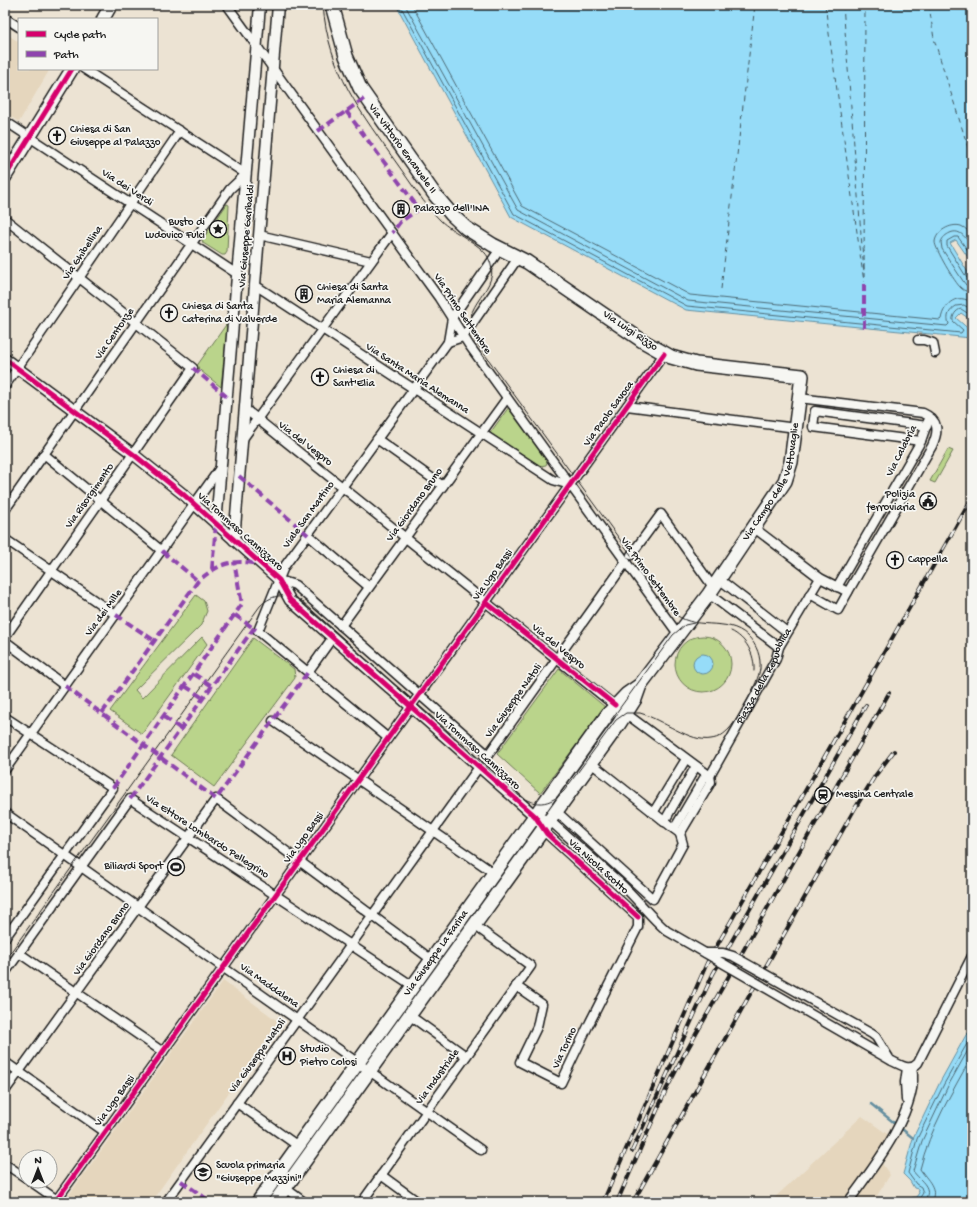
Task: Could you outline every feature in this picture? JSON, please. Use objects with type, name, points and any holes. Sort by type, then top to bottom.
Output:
[{"type":"main road","points":[[104,18],[111,5]]},
{"type":"main road","name":"Via Vittorio Emanuele II","points":[[332,5],[346,56],[355,79],[366,98],[435,195],[452,215],[475,234],[518,258]]},
{"type":"main road","points":[[5,178],[71,70]]},
{"type":"main road","name":"Via Luigi Rizzo","points":[[518,258],[527,262],[664,354],[696,364],[802,376]]},
{"type":"main road","name":"Via Campo delle Vettovaglie","points":[[714,586],[787,477],[792,462],[802,376]]},
{"type":"main road","points":[[640,685],[714,586]]},
{"type":"main road","name":"Via Giuseppe La Farina","points":[[258,1202],[615,706],[627,694],[640,685]]},
{"type":"main road","name":"Via Giuseppe La Farina","points":[[275,1202],[626,714],[635,699],[640,685]]},
{"type":"street","name":"Via Primo Settembre","points":[[227,5],[439,298],[463,336],[570,485],[629,559],[678,634]]},
{"type":"street","name":"Via Giuseppe Garibaldi","points":[[216,524],[260,5]]},
{"type":"street","name":"Via Giuseppe Garibaldi","points":[[234,540],[278,5]]},
{"type":"street","points":[[5,18],[18,26]]},
{"type":"street","points":[[86,70],[246,174]]},
{"type":"street","name":"Via dei Verdi","points":[[5,121],[237,274]]},
{"type":"street","name":"Via Ghibellina","points":[[5,386],[180,131]]},
{"type":"street","name":"Via Centonze","points":[[5,510],[230,189],[246,174]]},
{"type":"street","points":[[5,219],[136,323]]},
{"type":"street","points":[[242,440],[392,233]]},
{"type":"street","points":[[259,235],[371,262]]},
{"type":"street","points":[[448,342],[452,318],[500,248]]},
{"type":"street","points":[[448,342],[463,336],[518,258]]},
{"type":"street","name":"Via Santa Maria Alemanna","points":[[255,286],[552,480],[570,485]]},
{"type":"street","name":"Via Risorgimento","points":[[5,637],[193,368],[136,323]]},
{"type":"street","points":[[918,340],[933,343],[935,353]]},
{"type":"street","name":"Viale San Martino","points":[[308,672],[258,631],[284,567],[448,342]]},
{"type":"street","name":"Via Paolo Savoca","points":[[570,485],[664,354]]},
{"type":"street","name":"Via Tommaso Cannizzaro","points":[[5,359],[133,454],[195,505],[279,580],[290,600],[535,816]]},
{"type":"street","name":"Via Giordano Bruno","points":[[342,626],[507,398]]},
{"type":"street","points":[[799,398],[920,412],[928,416]]},
{"type":"street","points":[[627,406],[796,428]]},
{"type":"street","name":"Via del Vespro","points":[[245,409],[615,706]]},
{"type":"street","points":[[921,441],[813,427],[815,411],[927,426]]},
{"type":"street","name":"Via Calabria","points":[[810,594],[838,610],[935,441],[937,434],[936,426],[934,420],[928,416],[927,426],[921,441],[837,587]]},
{"type":"street","points":[[377,439],[443,486]]},
{"type":"street","points":[[44,454],[162,551]]},
{"type":"street","name":"Via dei Mille","points":[[5,770],[221,468]]},
{"type":"street","name":"Via Ugo Bassi","points":[[57,1201],[570,485]]},
{"type":"street","name":"Via Giuseppe Natoli","points":[[488,755],[661,514],[714,586]]},
{"type":"street","points":[[753,527],[820,578],[848,592]]},
{"type":"street","points":[[308,535],[369,587]]},
{"type":"street","points":[[5,539],[116,615]]},
{"type":"street","points":[[787,632],[820,578]]},
{"type":"street","name":"Via Tommaso Cannizzaro","points":[[279,580],[295,585],[488,755]]},
{"type":"street","points":[[714,586],[779,647]]},
{"type":"street","name":"Piazza della Repubblica","points":[[677,832],[704,778],[710,776],[776,659],[779,647],[787,632],[714,586]]},
{"type":"street","points":[[333,637],[308,672],[388,738]]},
{"type":"street","points":[[5,641],[65,686]]},
{"type":"street","points":[[615,706],[710,776]]},
{"type":"street","points":[[5,717],[113,788],[5,938]]},
{"type":"street","points":[[273,721],[494,873]]},
{"type":"street","points":[[653,813],[686,759]]},
{"type":"street","points":[[535,816],[549,820],[653,898],[683,844],[677,832],[590,763]]},
{"type":"street","points":[[664,822],[696,766]]},
{"type":"street","name":"Via Giuseppe Natoli","points":[[166,1202],[479,767]]},
{"type":"street","name":"Via Ettore Lombardo Pellegrino","points":[[81,867],[130,799],[413,986]]},
{"type":"street","name":"Via Giordano Bruno","points":[[5,1091],[216,799],[300,861]]},
{"type":"street","name":"Via Maddalena","points":[[5,813],[481,1150]]},
{"type":"street","points":[[549,820],[632,893],[658,924],[677,937],[894,1062],[909,1068]]},
{"type":"street","name":"Via Nicola Scotto","points":[[549,820],[638,919]]},
{"type":"street","points":[[300,861],[432,960]]},
{"type":"street","points":[[5,973],[81,867]]},
{"type":"street","name":"Via Torino","points":[[516,986],[542,1004],[537,1027],[520,1062],[561,1083],[638,927],[638,919]]},
{"type":"street","name":"Via Industriale","points":[[362,1202],[531,966],[474,925]]},
{"type":"street","points":[[702,951],[708,953],[723,953],[733,956],[872,1034],[876,1037],[885,1054],[894,1062]]},
{"type":"street","points":[[19,953],[163,1052]]},
{"type":"street","points":[[909,1068],[918,1063],[972,956]]},
{"type":"street","points":[[409,1016],[466,1056]]},
{"type":"street","points":[[5,1062],[105,1132]]},
{"type":"street","points":[[848,1202],[879,1160],[905,1108],[913,1082],[909,1068]]},
{"type":"street","points":[[237,1103],[298,1146]]},
{"type":"street","points":[[5,1164],[18,1173]]},
{"type":"street","points":[[381,1176],[418,1202]]},
{"type":"street","points":[[285,1188],[304,1202]]},
{"type":"street","points":[[41,1189],[57,1201]]},
{"type":"shaded area","points":[[5,33],[18,41],[18,70],[49,70],[19,122],[5,113]]},
{"type":"shaded area","points":[[223,981],[279,1022],[151,1202],[78,1202],[69,1195]]},
{"type":"shaded area","points":[[862,1116],[894,1139],[881,1162],[890,1175],[873,1202],[770,1202]]},
{"type":"green space","points":[[227,204],[229,205],[227,252],[225,255],[222,255],[203,243],[202,240]]},
{"type":"green space","points":[[228,322],[221,387],[196,367]]},
{"type":"green space","points":[[509,407],[548,460],[546,465],[540,466],[490,433]]},
{"type":"green space","points":[[948,449],[953,451],[935,483],[930,481]]},
{"type":"green space","points":[[196,595],[204,601],[207,611],[201,625],[135,690],[142,698],[202,637],[207,644],[142,734],[110,711]]},
{"type":"green space","points":[[703,636],[714,639],[723,644],[728,653],[731,664],[728,675],[723,684],[714,689],[703,692],[692,689],[683,684],[678,675],[675,664],[678,653],[683,644],[692,639]]},
{"type":"green space","points":[[253,638],[294,669],[295,678],[214,787],[171,755]]},
{"type":"green space","points":[[559,669],[605,707],[540,793],[497,754]]},
{"type":"water","points":[[396,5],[972,5],[972,263],[956,240],[950,243],[972,279],[972,321],[961,313],[956,318],[972,332],[971,338],[686,310],[511,217]]},
{"type":"water","points":[[703,654],[710,657],[713,664],[710,671],[703,674],[696,671],[693,664],[696,657]]},
{"type":"water","points":[[972,1029],[972,1202],[908,1202],[919,1193],[918,1189],[914,1188],[903,1174],[913,1138],[940,1082],[966,1035]]},
{"type":"waterway","points":[[871,1104],[913,1138]]},
{"type":"ferry route","points":[[721,289],[755,5]]},
{"type":"ferry route","points":[[825,5],[864,282]]},
{"type":"ferry route","points":[[843,5],[864,272]]},
{"type":"ferry route","points":[[864,278],[865,5]]},
{"type":"ferry route","points":[[929,5],[934,39],[972,160]]},
{"type":"tunnel","points":[[638,917],[650,896]]},
{"type":"tram line","points":[[5,960],[260,606],[275,597],[292,597],[303,602],[512,791],[519,796],[538,803],[551,801],[564,791],[616,720],[626,713],[640,713],[694,737],[703,739],[719,737],[729,729],[738,717],[748,700],[759,675],[760,665],[756,647],[748,636],[740,630],[730,626],[689,621],[680,618],[672,611],[475,341],[470,328],[471,317],[491,279],[492,269],[488,257],[479,247],[445,225],[434,214],[359,109],[339,71],[332,51],[326,29],[323,5]]},
{"type":"tram line","points":[[611,720],[673,635],[685,625],[694,623]]},
{"type":"tram line","points":[[731,631],[741,638],[748,647],[753,659],[754,671]]},
{"type":"railway","points":[[603,1202],[707,963],[972,498]]},
{"type":"railway","points":[[617,1202],[666,1090],[683,1057],[889,693]]},
{"type":"railway","points":[[632,1151],[713,974],[866,705]]},
{"type":"railway","points":[[633,1202],[854,810],[875,776],[894,751]]},
{"type":"marked path","points":[[318,131],[365,98]]},
{"type":"marked path","points":[[346,111],[419,209],[400,222],[392,233]]},
{"type":"marked path","points":[[864,282],[864,328]]},
{"type":"marked path","points":[[193,368],[227,397]]},
{"type":"marked path","points":[[239,476],[308,535]]},
{"type":"marked path","points":[[212,569],[216,524]]},
{"type":"marked path","points":[[162,551],[198,581]]},
{"type":"marked path","points":[[102,713],[198,581],[220,566],[233,562],[259,564]]},
{"type":"marked path","points":[[113,788],[242,604],[234,562]]},
{"type":"marked path","points":[[116,615],[155,641]]},
{"type":"marked path","points":[[235,615],[256,630]]},
{"type":"marked path","points":[[130,799],[254,628]]},
{"type":"marked path","points":[[65,686],[216,799],[308,672]]},
{"type":"marked path","points":[[194,674],[212,686]]},
{"type":"marked path","points":[[185,686],[203,698]]},
{"type":"marked path","points":[[164,717],[181,729]]},
{"type":"marked path","points":[[181,1181],[211,1202]]},
{"type":"cycle path","points":[[5,177],[71,70]]},
{"type":"cycle path","points":[[55,1202],[664,354]]},
{"type":"cycle path","points":[[5,359],[133,454],[183,494],[279,580],[290,600],[535,816],[547,834],[638,917]]},
{"type":"cycle path","points":[[488,604],[615,705]]},
{"type":"place","name":"Chiesa di San Giuseppe al Palazzo","points":[[57,136]]},
{"type":"place","name":"Palazzo dell'INA","points":[[401,209]]},
{"type":"place","name":"Busto di Ludovico Fulci","points":[[218,229]]},
{"type":"place","name":"Chiesa di Santa Maria Alemanna","points":[[304,294]]},
{"type":"place","name":"Chiesa di Santa Caterina di Valverde","points":[[169,313]]},
{"type":"place","name":"Chiesa di Sant'Elia","points":[[320,377]]},
{"type":"place","name":"Polizia ferroviaria","points":[[928,501]]},
{"type":"place","name":"Cappella","points":[[895,560]]},
{"type":"place","name":"Messina Centrale","points":[[823,795]]},
{"type":"place","name":"Biliardi Sport","points":[[176,867]]},
{"type":"place","name":"Studio Pietro Colosi","points":[[287,1056]]},
{"type":"place","name":"Scuola primaria \"Giuseppe Mazzini\"","points":[[203,1172]]}]
